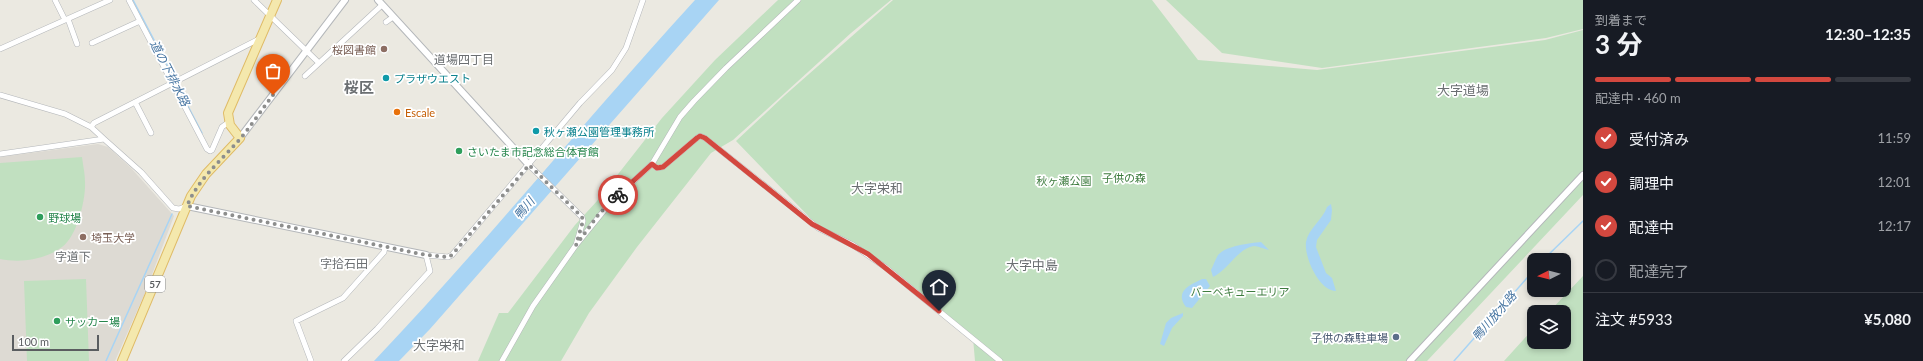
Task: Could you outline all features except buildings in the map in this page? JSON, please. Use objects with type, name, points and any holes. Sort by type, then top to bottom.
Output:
[{"type":"main road","points":[[240,138],[229,122],[229,110],[277,0]]},
{"type":"main road","name":"57","points":[[122,361],[194,191],[206,174],[240,138]]},
{"type":"street","points":[[55,0],[67,20],[77,44]]},
{"type":"street","points":[[0,49],[110,0]]},
{"type":"street","points":[[129,0],[208,150],[212,150],[222,127],[229,122]]},
{"type":"street","points":[[254,0],[319,63]]},
{"type":"street","points":[[240,138],[345,0]]},
{"type":"street","points":[[378,0],[530,166],[578,213],[583,221],[576,245]]},
{"type":"street","points":[[0,95],[49,108],[91,127],[130,161],[173,208],[179,209],[187,206],[385,247],[426,255],[448,257],[452,255],[530,166],[580,103],[612,70],[626,48],[643,0]]},
{"type":"street","points":[[502,361],[533,306],[576,245],[611,202],[652,164],[680,117],[726,68],[798,0]]},
{"type":"street","points":[[305,76],[382,5]]},
{"type":"street","points":[[386,22],[393,17]]},
{"type":"street","points":[[92,43],[140,20]]},
{"type":"street","points":[[91,127],[94,122],[261,38]]},
{"type":"street","points":[[135,102],[151,133]]},
{"type":"street","points":[[652,164],[657,168],[663,167],[697,138],[700,136],[705,138],[818,228],[852,245],[880,264],[1000,361]]},
{"type":"street","points":[[0,154],[100,140],[104,138]]},
{"type":"street","points":[[1410,361],[1583,175]]},
{"type":"street","points":[[311,361],[296,321],[342,298],[384,252],[385,247]]},
{"type":"street","points":[[344,361],[383,323],[430,271],[426,255]]},
{"type":"shaded area","name":"埼玉大学","points":[[98,144],[108,147],[131,168],[174,216],[145,293],[115,361],[0,361],[0,157]]},
{"type":"green space","points":[[778,0],[891,0],[851,33],[733,140],[711,153],[637,247],[589,313],[561,361],[478,361],[499,313],[508,313],[575,225],[597,201],[662,118],[715,60]]},
{"type":"green space","name":"秋ヶ瀬公園","points":[[893,0],[1152,0],[1198,60],[1317,70],[1545,40],[1583,30],[1583,195],[1427,361],[975,361],[973,338],[871,255],[817,225],[736,141],[784,96]]},
{"type":"green space","points":[[1166,0],[1583,0],[1583,29],[1546,38],[1322,68],[1222,53]]},
{"type":"green space","name":"野球場","points":[[82,157],[85,179],[84,198],[80,217],[72,235],[67,242],[62,247],[40,258],[16,261],[0,259],[0,163]]},
{"type":"green space","points":[[1583,276],[1583,361],[1504,361],[1527,336],[1527,349],[1571,349],[1571,305],[1556,305],[1563,297],[1571,297],[1571,289]]},
{"type":"green space","name":"サッカー場","points":[[86,279],[89,361],[27,361],[24,281]]},
{"type":"water","name":"鴨川","points":[[695,0],[719,0],[430,329],[399,361],[374,361],[456,272],[614,90]]},
{"type":"water","points":[[1331,204],[1331,220],[1317,240],[1316,247],[1326,273],[1332,278],[1336,291],[1330,290],[1324,285],[1314,272],[1307,256],[1306,248],[1307,237],[1327,207]]},
{"type":"water","points":[[1261,242],[1269,250],[1256,246],[1248,248],[1213,277],[1211,270],[1221,252],[1238,246]]},
{"type":"water","points":[[1202,279],[1206,279],[1210,286],[1192,308],[1186,307],[1182,297],[1185,289]]},
{"type":"water","points":[[1183,313],[1183,316],[1172,328],[1164,346],[1160,344],[1166,323],[1171,318]]},
{"type":"waterway","name":"道の下排水路","points":[[133,0],[175,80]]},
{"type":"waterway","name":"道の下排水路","points":[[176,83],[202,133]]},
{"type":"waterway","name":"道の下排水路","points":[[106,361],[172,214]]},
{"type":"waterway","name":"鴨川放水路","points":[[1550,253],[1583,221]]},
{"type":"waterway","name":"鴨川放水路","points":[[1454,361],[1527,278]]},
{"type":"way so far","points":[[273,95],[240,138],[206,174],[191,196],[187,206],[385,247],[426,255],[431,254],[448,257],[452,255],[529,165],[582,217],[583,221],[576,245],[585,235],[599,214],[618,195]]},
{"type":"place","name":"桜図書館","points":[[384,49]]},
{"type":"place","name":"プラザウエスト","points":[[386,78]]},
{"type":"place","name":"Escale","points":[[397,112]]},
{"type":"place","name":"秋ヶ瀬公園管理事務所","points":[[536,131]]},
{"type":"place","name":"さいたま市記念総合体育館","points":[[459,151]]},
{"type":"place","name":"野球場","points":[[40,217]]},
{"type":"place","name":"埼玉大学","points":[[83,237]]},
{"type":"place","name":"サッカー場","points":[[57,321]]},
{"type":"place","name":"子供の森駐車場","points":[[1396,337]]},
{"type":"district","name":"道場四丁目","points":[[464,59]]},
{"type":"district","name":"桜区","points":[[359,87]]},
{"type":"district","name":"大字道場","points":[[1463,90]]},
{"type":"district","name":"大字栄和","points":[[877,188]]},
{"type":"district","name":"字道下","points":[[73,256]]},
{"type":"district","name":"字拾石田","points":[[344,263]]},
{"type":"district","name":"大字中島","points":[[1032,265]]},
{"type":"district","name":"大字栄和","points":[[439,345]]},
{"type":"route","points":[[618,195],[652,164],[657,168],[663,167],[700,136],[720,149],[812,224],[868,254],[939,311]]},
{"type":"park label","name":"子供の森","points":[[1124,177]]},
{"type":"park label","name":"バーベキューエリア","points":[[1240,291]]}]
